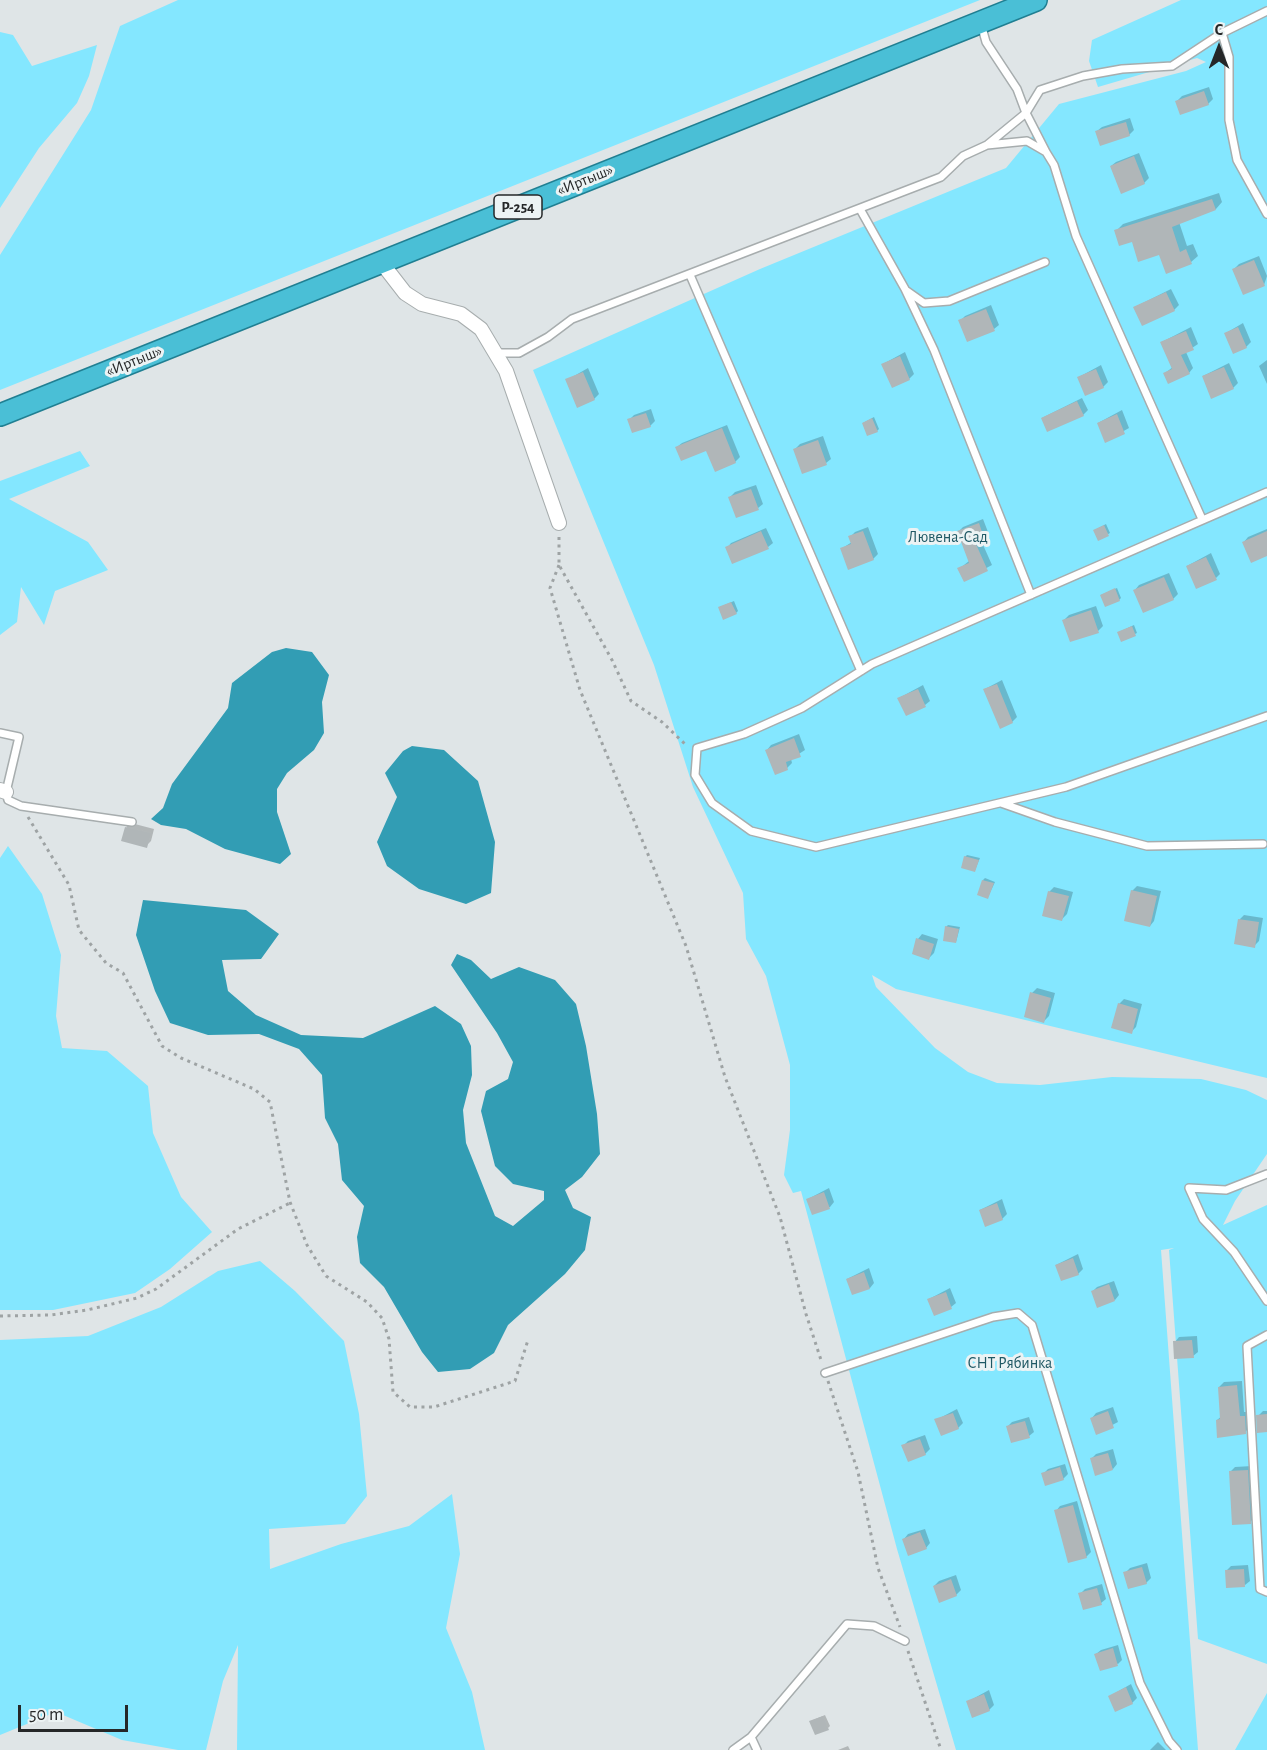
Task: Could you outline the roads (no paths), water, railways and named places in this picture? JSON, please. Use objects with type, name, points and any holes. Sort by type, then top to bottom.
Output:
[{"type":"highway","name":"«Иртыш»","points":[[0,415],[1036,0]]},
{"type":"street","points":[[381,262],[405,293],[422,304],[461,314],[481,329],[506,371],[559,523]]},
{"type":"lane","points":[[497,353],[519,353],[548,337],[572,319],[941,177],[963,156],[987,145],[1026,113],[1040,90],[1083,76],[1122,69],[1172,66],[1222,33],[1267,11]]},
{"type":"lane","points":[[981,22],[986,42],[1017,89],[1026,113],[1054,165],[1076,236],[1202,519]]},
{"type":"lane","points":[[1222,33],[1229,57],[1229,120],[1237,160],[1267,214]]},
{"type":"lane","points":[[987,145],[1027,141],[1046,152]]},
{"type":"lane","points":[[860,208],[905,289],[934,350],[1031,595]]},
{"type":"lane","points":[[905,289],[924,303],[949,301],[1045,262]]},
{"type":"lane","points":[[690,275],[861,671]]},
{"type":"lane","points":[[1267,492],[861,671],[802,708],[744,734],[698,748],[695,775],[712,803],[751,831],[816,847],[1066,788],[1267,717]]},
{"type":"lane","points":[[0,733],[19,737],[3,791],[8,800],[21,806],[132,822]]},
{"type":"lane","points":[[1001,803],[1055,822],[1147,846],[1263,844]]},
{"type":"lane","points":[[1267,1174],[1226,1190],[1189,1188],[1203,1219],[1234,1252],[1267,1301]]},
{"type":"lane","points":[[825,1373],[993,1317],[1018,1313],[1032,1325],[1140,1683],[1169,1741],[1177,1750]]},
{"type":"lane","points":[[1267,1335],[1247,1346],[1260,1589],[1267,1592]]},
{"type":"lane","points":[[733,1750],[751,1737],[847,1624],[874,1626],[905,1641]]},
{"type":"lane","points":[[751,1737],[756,1750]]},
{"type":"park label","name":"Лювена-Сад","points":[[948,537]]},
{"type":"park label","name":"СНТ Рябинка","points":[[1010,1363]]}]
